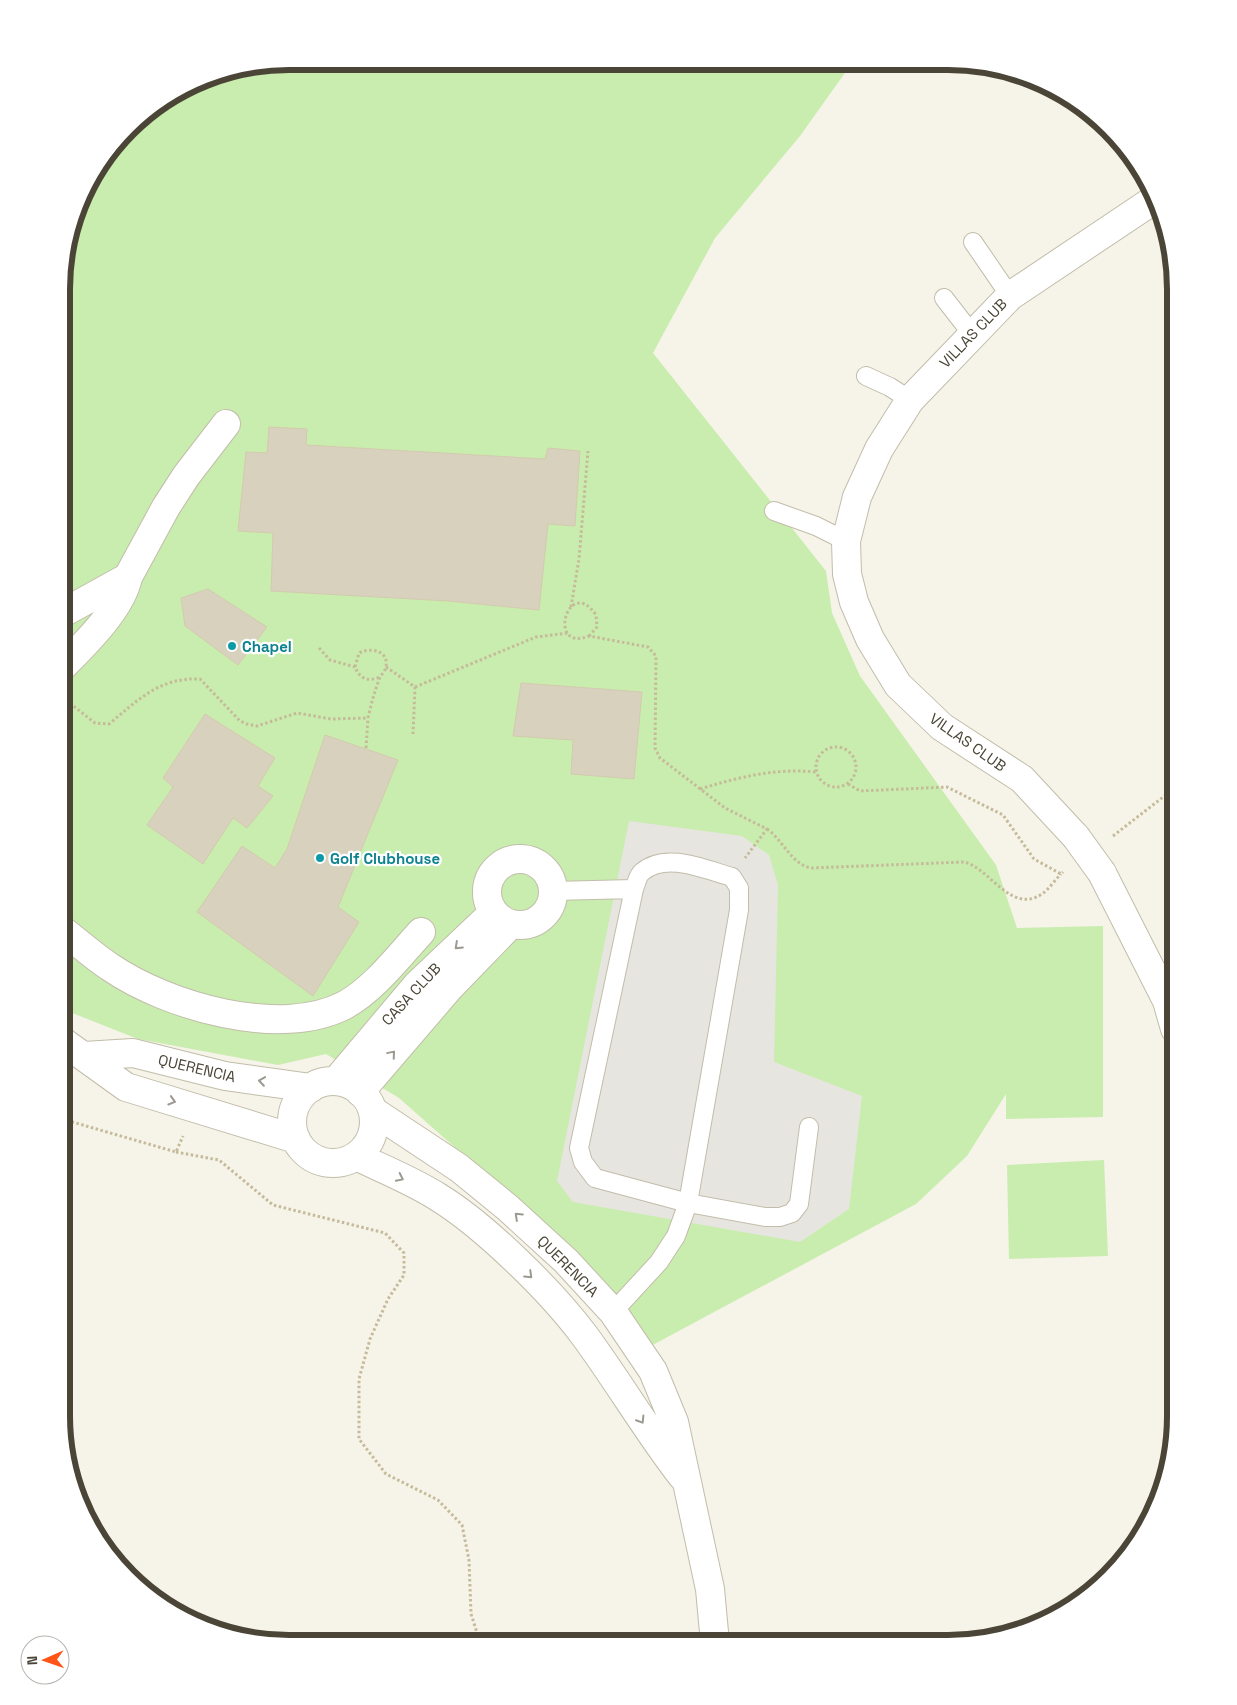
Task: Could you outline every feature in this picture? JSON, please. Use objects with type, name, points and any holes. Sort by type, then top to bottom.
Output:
[{"type":"street","name":"VILLAS CLUB","points":[[1149,203],[1010,296],[910,400],[879,448],[857,497],[846,541],[847,574],[854,602],[870,639],[898,685],[942,727],[1022,779],[1076,837],[1102,874],[1167,1001]]},
{"type":"street","points":[[70,657],[106,618],[126,591],[128,577],[166,507],[186,476],[226,424]]},
{"type":"street","points":[[70,609],[128,577]]},
{"type":"street","points":[[508,860],[529,860],[538,864],[551,880],[552,902],[540,918],[531,924],[502,919],[486,894],[492,873],[508,860]]},
{"type":"street","name":"CASA CLUB","points":[[323,1085],[417,985],[502,919]]},
{"type":"street","name":"CASA CLUB","points":[[367,1101],[502,919]]},
{"type":"street","points":[[70,936],[111,968],[174,998],[251,1017],[296,1019],[323,1014],[346,1004],[379,978],[421,932]]},
{"type":"street","name":"QUERENCIA","points":[[73,1048],[133,1053],[225,1076],[323,1085]]},
{"type":"street","name":"QUERENCIA","points":[[73,1048],[126,1087],[296,1139]]},
{"type":"street","points":[[349,1084],[367,1101],[374,1126],[370,1142],[356,1156],[344,1163],[317,1160],[304,1151],[296,1139],[292,1125],[294,1111],[300,1098],[323,1085],[349,1084]]},
{"type":"street","name":"QUERENCIA","points":[[367,1101],[459,1168],[508,1208],[566,1261],[613,1312],[653,1371],[674,1422],[710,1589],[714,1635]]},
{"type":"street","name":"QUERENCIA","points":[[356,1156],[438,1197],[484,1232],[537,1282],[583,1334],[651,1435],[686,1481]]},
{"type":"lane","points":[[973,242],[1010,296]]},
{"type":"lane","points":[[944,298],[972,334]]},
{"type":"lane","points":[[866,376],[890,387],[910,400]]},
{"type":"lane","points":[[774,511],[816,526],[846,541]]},
{"type":"lane","points":[[613,1312],[659,1262],[676,1236],[688,1203],[739,910],[739,888],[732,877],[673,862],[656,863],[641,872],[634,889],[579,1148],[583,1162],[595,1178],[688,1203],[765,1217],[780,1217],[792,1213],[799,1204],[809,1127]]},
{"type":"lane","points":[[553,891],[634,889]]},
{"type":"path","points":[[571,607],[579,559],[588,451]]},
{"type":"path","points":[[568,633],[563,622],[566,611],[571,607],[583,604],[596,614],[597,627],[589,636]]},
{"type":"path","points":[[415,687],[536,637],[568,633],[578,638],[589,636],[648,647],[656,656],[655,748],[660,758],[725,808],[778,837],[801,866],[811,868],[964,862],[973,864],[982,870],[996,885],[1012,897],[1028,898],[1041,895],[1061,874]]},
{"type":"path","points":[[319,648],[330,660],[354,667],[364,679],[372,680],[380,677]]},
{"type":"path","points":[[354,667],[359,652],[366,649],[380,651],[384,656],[386,667],[380,677],[368,718],[366,748]]},
{"type":"path","points":[[386,667],[415,687]]},
{"type":"path","points":[[70,703],[95,723],[109,724],[152,689],[183,678],[200,679],[240,721],[247,724],[257,726],[297,713],[331,719],[368,718]]},
{"type":"path","points":[[413,734],[415,687]]},
{"type":"path","points":[[832,747],[848,750],[854,756],[856,764],[853,779],[840,788],[825,785],[816,772],[819,756],[832,747]]},
{"type":"path","points":[[700,789],[746,776],[778,770],[816,772]]},
{"type":"path","points":[[732,877],[766,829]]},
{"type":"path","points":[[176,1152],[196,1108]]},
{"type":"path","points":[[70,1121],[176,1152],[219,1160],[273,1205],[385,1233],[404,1253],[404,1275],[388,1299],[370,1339],[359,1379],[359,1439],[386,1474],[438,1500],[462,1525],[469,1560],[471,1614],[478,1635]]},
{"type":"green space","points":[[275,70],[847,70],[800,136],[715,238],[653,353],[826,571],[832,613],[860,676],[996,865],[1017,928],[1103,926],[1103,1117],[1006,1119],[1006,1094],[967,1156],[916,1204],[647,1348],[591,1268],[399,1098],[326,1054],[278,1065],[138,1039],[70,1012],[70,275],[77,233],[87,205],[99,180],[115,156],[145,124],[180,99],[233,77]]},
{"type":"green space","points":[[1104,1160],[1108,1256],[1009,1259],[1007,1165]]},
{"type":"shaded area","points":[[629,821],[742,836],[769,855],[778,885],[774,1062],[862,1096],[849,1209],[800,1242],[573,1202],[557,1181]]},
{"type":"building","points":[[269,427],[307,429],[306,445],[545,459],[548,448],[580,451],[575,526],[548,524],[539,610],[448,601],[271,591],[273,533],[238,531],[246,452],[267,453]]},
{"type":"building","name":"Chapel","points":[[208,589],[267,627],[238,665],[185,626],[181,598]]},
{"type":"building","points":[[521,683],[642,692],[634,779],[571,774],[573,740],[513,736]]},
{"type":"building","points":[[205,714],[275,758],[258,786],[273,796],[247,828],[233,818],[203,864],[147,825],[173,787],[163,778]]},
{"type":"building","name":"Golf Clubhouse","points":[[325,735],[398,760],[338,907],[359,922],[313,996],[197,912],[242,846],[275,868],[287,849]]},
{"type":"place","name":"Chapel","points":[[232,646]]},
{"type":"place","name":"Golf Clubhouse","points":[[320,858]]}]
